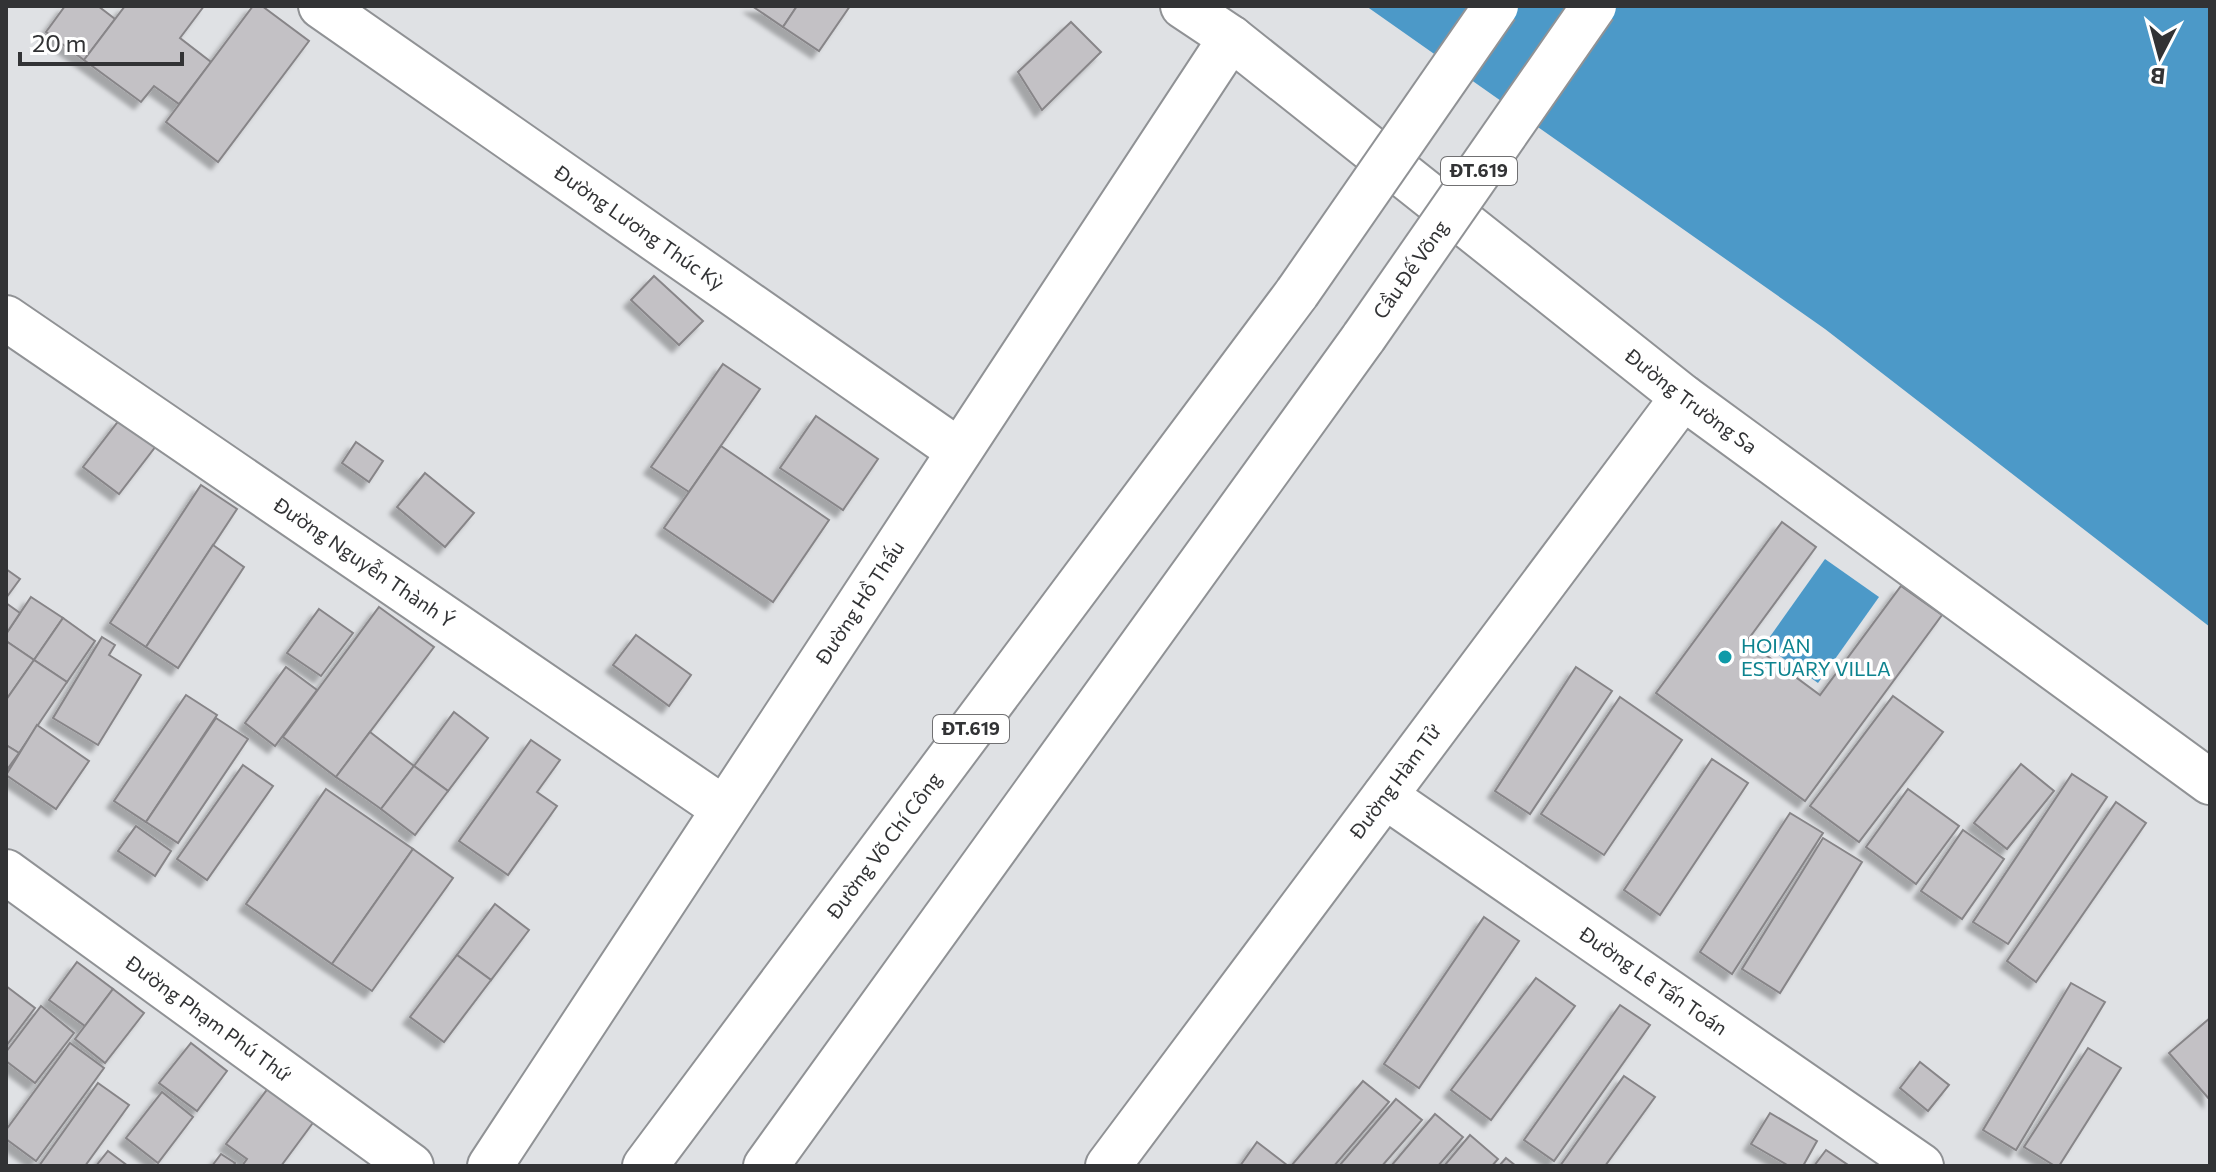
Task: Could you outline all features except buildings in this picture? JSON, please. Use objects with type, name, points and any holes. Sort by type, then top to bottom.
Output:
[{"type":"street","name":"Đường Lương Thúc Kỳ","points":[[321,6],[959,451]]},
{"type":"street","name":"Đường Trường Sa","points":[[1183,6],[1231,38],[1683,397],[2210,782]]},
{"type":"street","name":"Đường Võ Chí Công","points":[[645,1166],[1297,293],[1496,6]]},
{"type":"street","name":"Cầu Đế Võng","points":[[766,1166],[1364,337],[1594,6]]},
{"type":"street","name":"Đường Hồ Thấu","points":[[490,1166],[1231,38]]},
{"type":"street","name":"Đường Nguyễn Thành Ý","points":[[6,318],[724,809]]},
{"type":"street","name":"Đường Hàm Tử","points":[[1108,1166],[1683,397]]},
{"type":"street","name":"Đường Lê Tấn Toán","points":[[1385,796],[1921,1166]]},
{"type":"street","name":"Đường Phạm Phú Thứ","points":[[6,872],[411,1166]]},
{"type":"water","points":[[1366,6],[2210,6],[2210,627],[1825,329]]},
{"type":"water","points":[[1825,559],[1879,597],[1818,683],[1764,645]]},
{"type":"place","name":"HOI AN ESTUARY VILLA","points":[[1725,657]]}]
